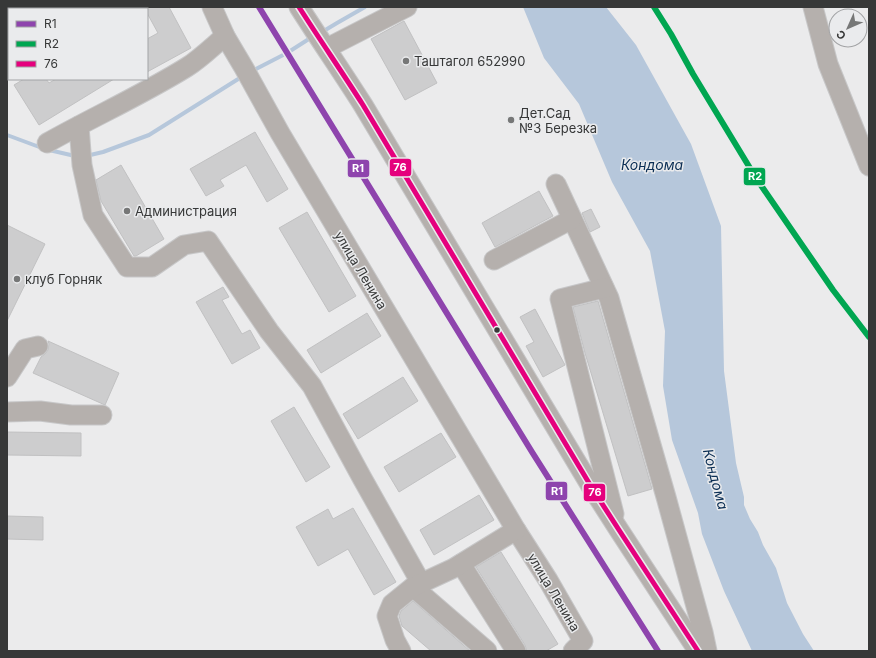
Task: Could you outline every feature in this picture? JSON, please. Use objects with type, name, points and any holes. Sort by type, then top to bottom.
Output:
[{"type":"street","name":"улица Ленина","points":[[212,7],[225,36],[280,133],[583,641],[573,651]]},
{"type":"street","points":[[299,7],[327,48],[390,149],[570,451],[619,530],[698,651]]},
{"type":"street","points":[[327,48],[407,7]]},
{"type":"street","points":[[813,7],[828,64],[869,166]]},
{"type":"street","points":[[47,143],[137,96],[188,66],[208,52],[225,36]]},
{"type":"street","points":[[79,126],[82,165],[93,215],[127,267],[152,267],[184,245],[208,241],[269,331],[312,386],[366,485],[417,585],[487,651]]},
{"type":"street","points":[[556,184],[609,298],[666,497],[707,651]]},
{"type":"street","points":[[494,260],[572,219]]},
{"type":"street","points":[[604,288],[560,300],[619,530]]},
{"type":"street","points":[[7,377],[25,349],[38,346]]},
{"type":"street","points":[[7,412],[40,411],[71,415],[102,415]]},
{"type":"street","points":[[401,651],[386,616],[392,604],[417,585],[454,568],[516,530]]},
{"type":"street","points":[[461,564],[516,651]]},
{"type":"water","name":"Кондома","points":[[523,7],[606,7],[636,45],[691,144],[721,226],[724,371],[736,463],[744,497],[744,505],[776,568],[787,603],[803,634],[814,651],[752,651],[724,591],[702,534],[698,513],[672,440],[663,386],[665,331],[650,251],[612,182],[579,104],[544,58]]},
{"type":"building","points":[[169,7],[191,48],[148,71],[148,38],[158,33],[148,15],[148,8],[144,8]]},
{"type":"building","points":[[404,21],[437,83],[405,100],[371,39]]},
{"type":"building","points":[[22,80],[47,80],[49,83],[54,80],[112,80],[39,125],[14,85]]},
{"type":"building","points":[[255,132],[288,189],[267,202],[246,165],[220,180],[224,186],[206,196],[190,169]]},
{"type":"building","name":"Администрация","points":[[121,165],[164,239],[136,256],[134,256],[101,201],[96,180]]},
{"type":"building","points":[[539,191],[553,216],[495,247],[482,223]]},
{"type":"building","points":[[591,209],[600,227],[590,232],[582,213]]},
{"type":"building","points":[[307,212],[356,296],[329,312],[279,228]]},
{"type":"building","name":"клуб Горняк","points":[[7,225],[45,244],[7,321]]},
{"type":"building","points":[[223,287],[229,297],[222,300],[242,334],[250,330],[260,348],[232,364],[196,302]]},
{"type":"building","points":[[598,301],[652,489],[628,496],[585,353],[573,307]]},
{"type":"building","points":[[535,309],[565,365],[543,377],[526,346],[534,342],[520,317]]},
{"type":"building","points":[[367,313],[381,336],[321,373],[307,350]]},
{"type":"building","points":[[48,341],[119,373],[105,405],[33,373],[41,357],[48,350]]},
{"type":"building","points":[[403,377],[418,401],[358,439],[343,414]]},
{"type":"building","points":[[294,407],[330,467],[306,482],[271,421]]},
{"type":"building","points":[[7,432],[81,433],[81,456],[7,455]]},
{"type":"building","points":[[441,433],[456,457],[399,492],[384,467]]},
{"type":"building","points":[[479,495],[494,520],[434,555],[420,530]]},
{"type":"building","points":[[353,508],[396,582],[374,595],[348,549],[318,566],[296,527],[328,509],[333,519]]},
{"type":"building","points":[[7,516],[43,517],[43,540],[7,539]]},
{"type":"building","points":[[501,552],[558,644],[546,651],[527,651],[525,645],[476,567]]},
{"type":"building","points":[[413,601],[470,651],[431,651],[402,626],[399,616],[401,611]]},
{"type":"waterway","points":[[322,32],[365,7]]},
{"type":"waterway","points":[[252,71],[287,53],[312,37]]},
{"type":"waterway","points":[[86,156],[103,152],[149,135],[243,76]]},
{"type":"waterway","points":[[7,135],[42,148]]},
{"type":"waterway","points":[[49,150],[75,156]]},
{"type":"railway","points":[[654,7],[756,178],[833,290],[869,337]]},
{"type":"transit line","name":"R1","points":[[259,7],[532,452],[658,651]]},
{"type":"transit line","name":"76","points":[[299,7],[363,105],[592,488],[698,651]]},
{"type":"transit line","name":"R2","points":[[654,7],[756,178],[833,290],[869,337]]},
{"type":"place","name":"Таштагол 652990","points":[[406,61]]},
{"type":"place","name":"Дет.Сад №3 Березка","points":[[511,120]]},
{"type":"place","name":"Администрация","points":[[127,211]]},
{"type":"place","name":"клуб Горняк","points":[[17,279]]}]
